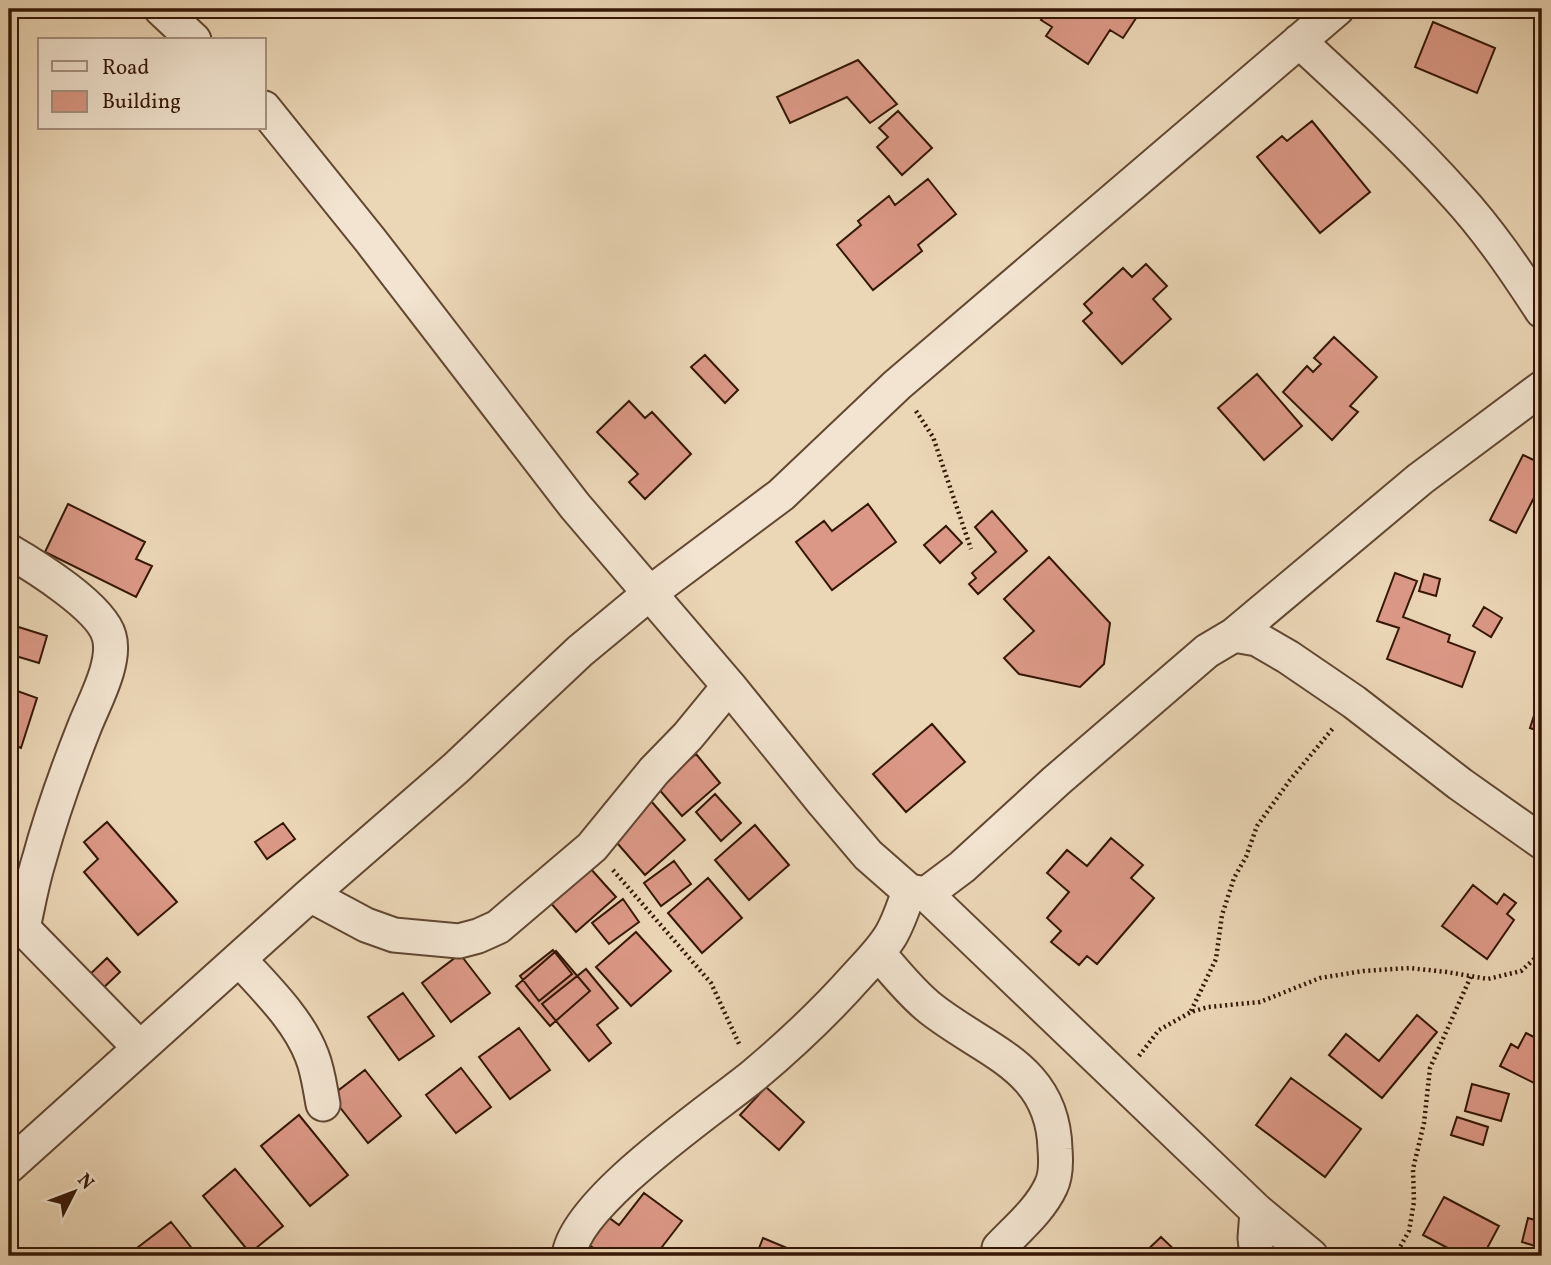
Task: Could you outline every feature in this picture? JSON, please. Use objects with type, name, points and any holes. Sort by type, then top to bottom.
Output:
[{"type":"street","points":[[161,9],[192,38]]},
{"type":"street","points":[[9,1166],[310,895],[456,768],[580,651],[650,593],[781,495],[897,385],[1315,21],[1409,145],[1458,197],[1510,264],[1542,311]]},
{"type":"street","points":[[266,110],[380,251],[575,506],[729,686],[868,855],[917,892],[1121,1079],[1257,1210],[1311,1256]]},
{"type":"street","points":[[569,1256],[574,1236],[601,1202],[673,1136],[752,1076],[807,1029],[878,953],[917,892],[962,867],[1056,781],[1207,651],[1234,635],[1420,479],[1542,388]]},
{"type":"street","points":[[9,551],[40,569],[97,616],[109,635],[111,645],[101,685],[16,921],[139,1048]]},
{"type":"street","points":[[1234,635],[1257,639],[1289,657],[1354,702],[1460,785],[1542,842]]},
{"type":"street","points":[[310,895],[366,925],[394,935],[459,941],[498,927],[592,847],[729,686]]},
{"type":"street","points":[[878,953],[928,1007],[995,1051],[1024,1074],[1042,1094],[1055,1131],[1056,1161],[1053,1185],[1038,1206],[999,1248]]},
{"type":"street","points":[[240,960],[283,1009],[300,1033],[312,1055],[323,1104]]},
{"type":"street","points":[[1256,1256],[1257,1210]]},
{"type":"path","points":[[897,385],[933,437],[971,549]]},
{"type":"path","points":[[1191,1012],[1216,959],[1222,915],[1234,878],[1246,857],[1257,826],[1290,780],[1354,702]]},
{"type":"path","points":[[592,847],[711,983],[730,1019],[752,1076]]},
{"type":"path","points":[[1121,1079],[1159,1030],[1191,1012],[1208,1007],[1260,1002],[1320,978],[1363,971],[1409,968],[1488,979],[1521,971],[1542,952]]},
{"type":"path","points":[[1395,1256],[1409,1231],[1414,1202],[1413,1169],[1424,1123],[1430,1068],[1471,976]]},
{"type":"building","points":[[1049,9],[1142,9],[1123,38],[1110,30],[1088,64],[1046,36],[1052,27],[1041,20]]},
{"type":"building","points":[[1433,22],[1495,48],[1477,93],[1415,67]]},
{"type":"building","points":[[858,60],[897,104],[870,123],[847,97],[790,123],[777,97]]},
{"type":"building","points":[[898,111],[932,148],[902,175],[877,147],[888,137],[879,128]]},
{"type":"building","points":[[1312,121],[1370,192],[1320,233],[1257,157],[1282,136],[1287,141]]},
{"type":"building","points":[[928,179],[956,214],[918,245],[922,251],[873,290],[837,245],[861,225],[858,221],[889,196],[895,205]]},
{"type":"building","points":[[1146,264],[1167,286],[1153,299],[1171,319],[1122,364],[1083,321],[1092,313],[1084,304],[1123,268],[1132,277]]},
{"type":"building","points":[[1334,337],[1377,377],[1350,406],[1358,412],[1332,440],[1283,392],[1307,366],[1313,372],[1321,364],[1314,358]]},
{"type":"building","points":[[705,355],[738,390],[725,403],[691,367]]},
{"type":"building","points":[[1257,374],[1302,426],[1264,460],[1218,408]]},
{"type":"building","points":[[629,401],[645,418],[652,412],[691,454],[645,499],[629,482],[638,474],[597,432]]},
{"type":"building","points":[[1523,455],[1542,464],[1542,482],[1516,533],[1490,520]]},
{"type":"building","points":[[68,504],[145,542],[136,559],[152,566],[136,597],[45,552]]},
{"type":"building","points":[[868,504],[896,542],[832,590],[796,542],[824,521],[832,531]]},
{"type":"building","points":[[992,511],[1027,551],[978,594],[969,584],[976,578],[972,573],[996,552],[975,527]]},
{"type":"building","points":[[946,526],[962,543],[940,563],[924,545]]},
{"type":"building","points":[[1049,557],[1110,623],[1104,664],[1080,687],[1019,674],[1004,658],[1034,631],[1004,599]]},
{"type":"building","points":[[1395,573],[1417,581],[1403,617],[1450,635],[1448,642],[1475,652],[1462,687],[1387,659],[1399,628],[1377,621]]},
{"type":"building","points":[[1424,574],[1440,579],[1436,596],[1419,591]]},
{"type":"building","points":[[1484,607],[1502,618],[1491,637],[1473,626]]},
{"type":"building","points":[[9,624],[47,636],[39,663],[9,654]]},
{"type":"building","points":[[9,688],[37,698],[21,748],[9,743]]},
{"type":"building","points":[[1538,703],[1542,704],[1542,732],[1530,728]]},
{"type":"building","points":[[932,724],[965,762],[906,812],[873,774]]},
{"type":"building","points":[[696,754],[720,783],[682,816],[657,787]]},
{"type":"building","points":[[715,794],[741,823],[721,841],[696,812]]},
{"type":"building","points":[[651,801],[685,840],[645,875],[611,836]]},
{"type":"building","points":[[107,822],[177,902],[138,935],[84,872],[98,859],[84,842]]},
{"type":"building","points":[[283,823],[295,839],[267,859],[255,842]]},
{"type":"building","points":[[755,825],[789,865],[749,900],[715,860]]},
{"type":"building","points":[[1111,838],[1143,865],[1131,878],[1154,898],[1097,964],[1087,956],[1079,965],[1051,942],[1061,931],[1047,918],[1069,892],[1047,873],[1067,850],[1087,866]]},
{"type":"building","points":[[581,858],[616,897],[576,932],[542,893]]},
{"type":"building","points":[[674,861],[691,884],[661,906],[644,883]]},
{"type":"building","points":[[708,878],[742,918],[702,953],[668,913]]},
{"type":"building","points":[[1473,885],[1497,904],[1504,894],[1516,903],[1507,914],[1514,920],[1487,959],[1442,926]]},
{"type":"building","points":[[623,899],[639,922],[609,944],[592,923]]},
{"type":"building","points":[[636,932],[671,971],[631,1006],[596,967]]},
{"type":"building","points":[[553,950],[572,974],[539,1001],[520,976]]},
{"type":"building","points":[[556,951],[590,991],[550,1026],[516,986]]},
{"type":"building","points":[[460,954],[490,993],[451,1022],[422,983]]},
{"type":"building","points":[[107,958],[120,972],[98,993],[85,979]]},
{"type":"building","points":[[586,969],[618,1008],[597,1025],[611,1043],[589,1061],[542,1004]]},
{"type":"building","points":[[403,993],[434,1036],[399,1060],[368,1017]]},
{"type":"building","points":[[1417,1015],[1437,1032],[1382,1098],[1329,1055],[1346,1034],[1379,1061]]},
{"type":"building","points":[[519,1028],[550,1070],[510,1099],[479,1057]]},
{"type":"building","points":[[1526,1033],[1542,1041],[1542,1087],[1500,1066],[1511,1044],[1518,1048]]},
{"type":"building","points":[[461,1068],[491,1107],[456,1133],[426,1095]]},
{"type":"building","points":[[365,1070],[401,1116],[368,1143],[331,1096]]},
{"type":"building","points":[[1291,1078],[1361,1129],[1325,1177],[1256,1125]]},
{"type":"building","points":[[1472,1084],[1509,1094],[1501,1121],[1465,1111]]},
{"type":"building","points":[[766,1087],[804,1122],[779,1150],[740,1115]]},
{"type":"building","points":[[299,1115],[348,1175],[310,1206],[261,1146]]},
{"type":"building","points":[[1457,1117],[1488,1127],[1483,1145],[1451,1135]]},
{"type":"building","points":[[235,1169],[283,1226],[250,1253],[203,1196]]},
{"type":"building","points":[[644,1193],[682,1221],[655,1256],[604,1256],[588,1244],[608,1217],[619,1225]]},
{"type":"building","points":[[1444,1197],[1499,1226],[1483,1256],[1463,1256],[1423,1235]]},
{"type":"building","points":[[1528,1218],[1542,1222],[1542,1248],[1522,1242]]},
{"type":"building","points":[[171,1222],[198,1256],[143,1256],[137,1248]]},
{"type":"building","points":[[1161,1237],[1181,1256],[1141,1256]]},
{"type":"building","points":[[763,1238],[806,1256],[756,1256]]}]
